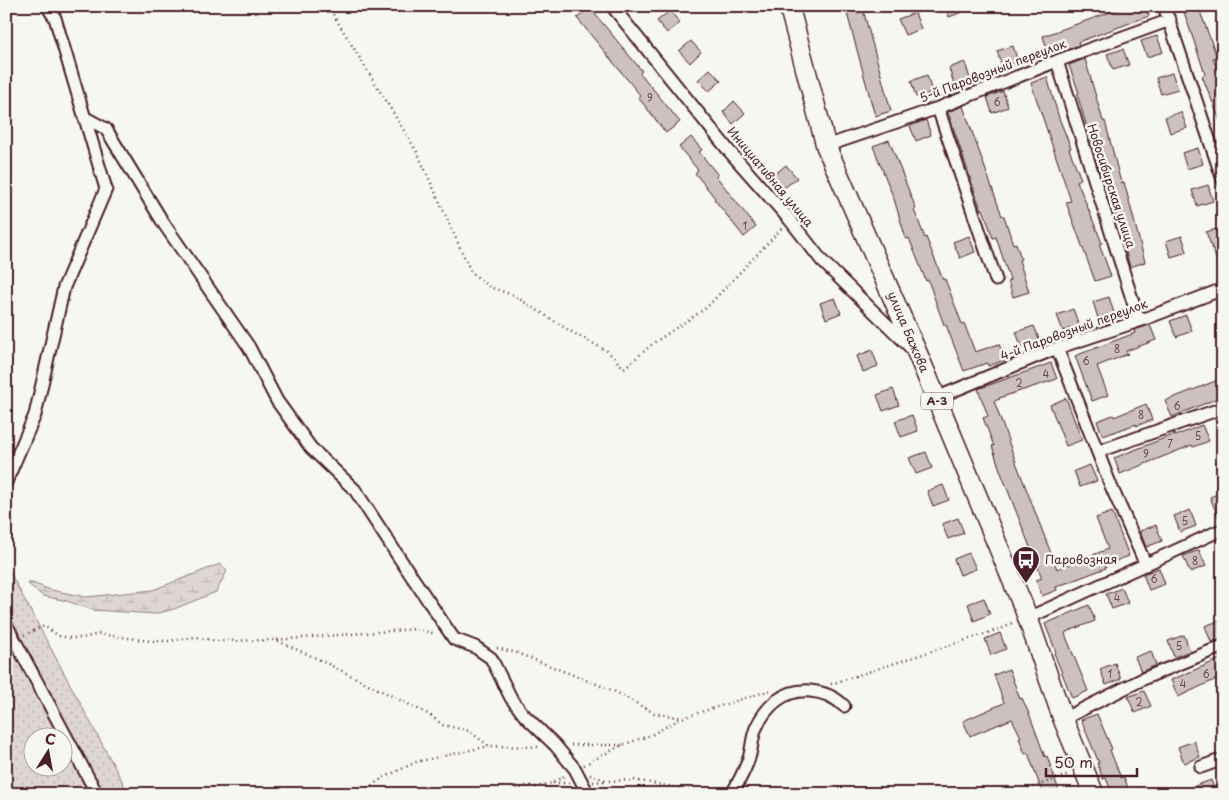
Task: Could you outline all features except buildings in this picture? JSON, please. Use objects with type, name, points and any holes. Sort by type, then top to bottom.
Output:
[{"type":"highway","name":"улица Бажова","points":[[789,6],[826,146],[919,357],[1028,615],[1063,719],[1094,794]]},
{"type":"street","points":[[6,482],[35,415],[64,287],[106,189],[55,18],[46,6]]},
{"type":"street","name":"Инициативная улица","points":[[612,6],[729,151],[790,220],[822,261],[919,357]]},
{"type":"street","points":[[1164,6],[1223,180]]},
{"type":"street","name":"5-й Паровозный переулок","points":[[826,146],[938,108],[1057,60],[1170,20]]},
{"type":"street","name":"Новосибирская улица","points":[[1057,60],[1139,321]]},
{"type":"street","points":[[938,108],[996,280]]},
{"type":"street","points":[[84,117],[106,129],[164,224],[249,347],[277,400],[310,448],[355,490],[454,639],[475,647],[491,658],[511,698],[550,748],[576,769],[588,794]]},
{"type":"street","name":"4-й Паровозный переулок","points":[[936,398],[1057,348],[1139,321],[1223,289]]},
{"type":"street","points":[[1057,348],[1111,486],[1146,565]]},
{"type":"street","points":[[1098,451],[1223,408]]},
{"type":"street","points":[[1028,615],[1146,565],[1223,529]]},
{"type":"street","points":[[6,624],[97,794]]},
{"type":"street","points":[[1063,719],[1145,678],[1223,646]]},
{"type":"street","points":[[732,794],[748,760],[755,729],[772,704],[787,693],[804,690],[818,691],[832,697],[844,706]]},
{"type":"street","points":[[1202,767],[1223,759]]},
{"type":"street","points":[[6,789],[8,794]]},
{"type":"path","points":[[328,6],[417,152],[470,272],[489,288],[513,295],[570,331],[607,351],[624,368],[655,342],[706,308],[790,220]]},
{"type":"path","points":[[823,686],[1006,627],[1028,615]]},
{"type":"path","points":[[16,643],[24,634],[44,626],[60,636],[82,638],[99,634],[150,641],[169,641],[196,637],[216,641],[275,640],[416,629],[454,639]]},
{"type":"path","points":[[275,640],[318,659],[428,714],[443,725],[469,731],[489,746]]},
{"type":"path","points":[[490,647],[517,653],[614,691],[654,714],[682,718]]},
{"type":"path","points":[[506,794],[528,785],[535,786],[552,783],[622,745],[651,735],[682,718],[779,687]]},
{"type":"path","points":[[360,794],[383,778],[416,762],[489,746],[550,748],[622,745]]},
{"type":"path","points":[[538,747],[550,748]]},
{"type":"path","points":[[1014,794],[1084,768]]},
{"type":"path","points":[[576,769],[609,781],[634,780],[710,794]]},
{"type":"green space","points":[[220,564],[227,571],[216,592],[174,609],[155,614],[93,610],[67,601],[43,596],[27,583],[86,597],[153,590]]},
{"type":"green space","points":[[6,565],[129,794],[6,794]]},
{"type":"place","name":"Паровозная","points":[[1026,584]]}]
